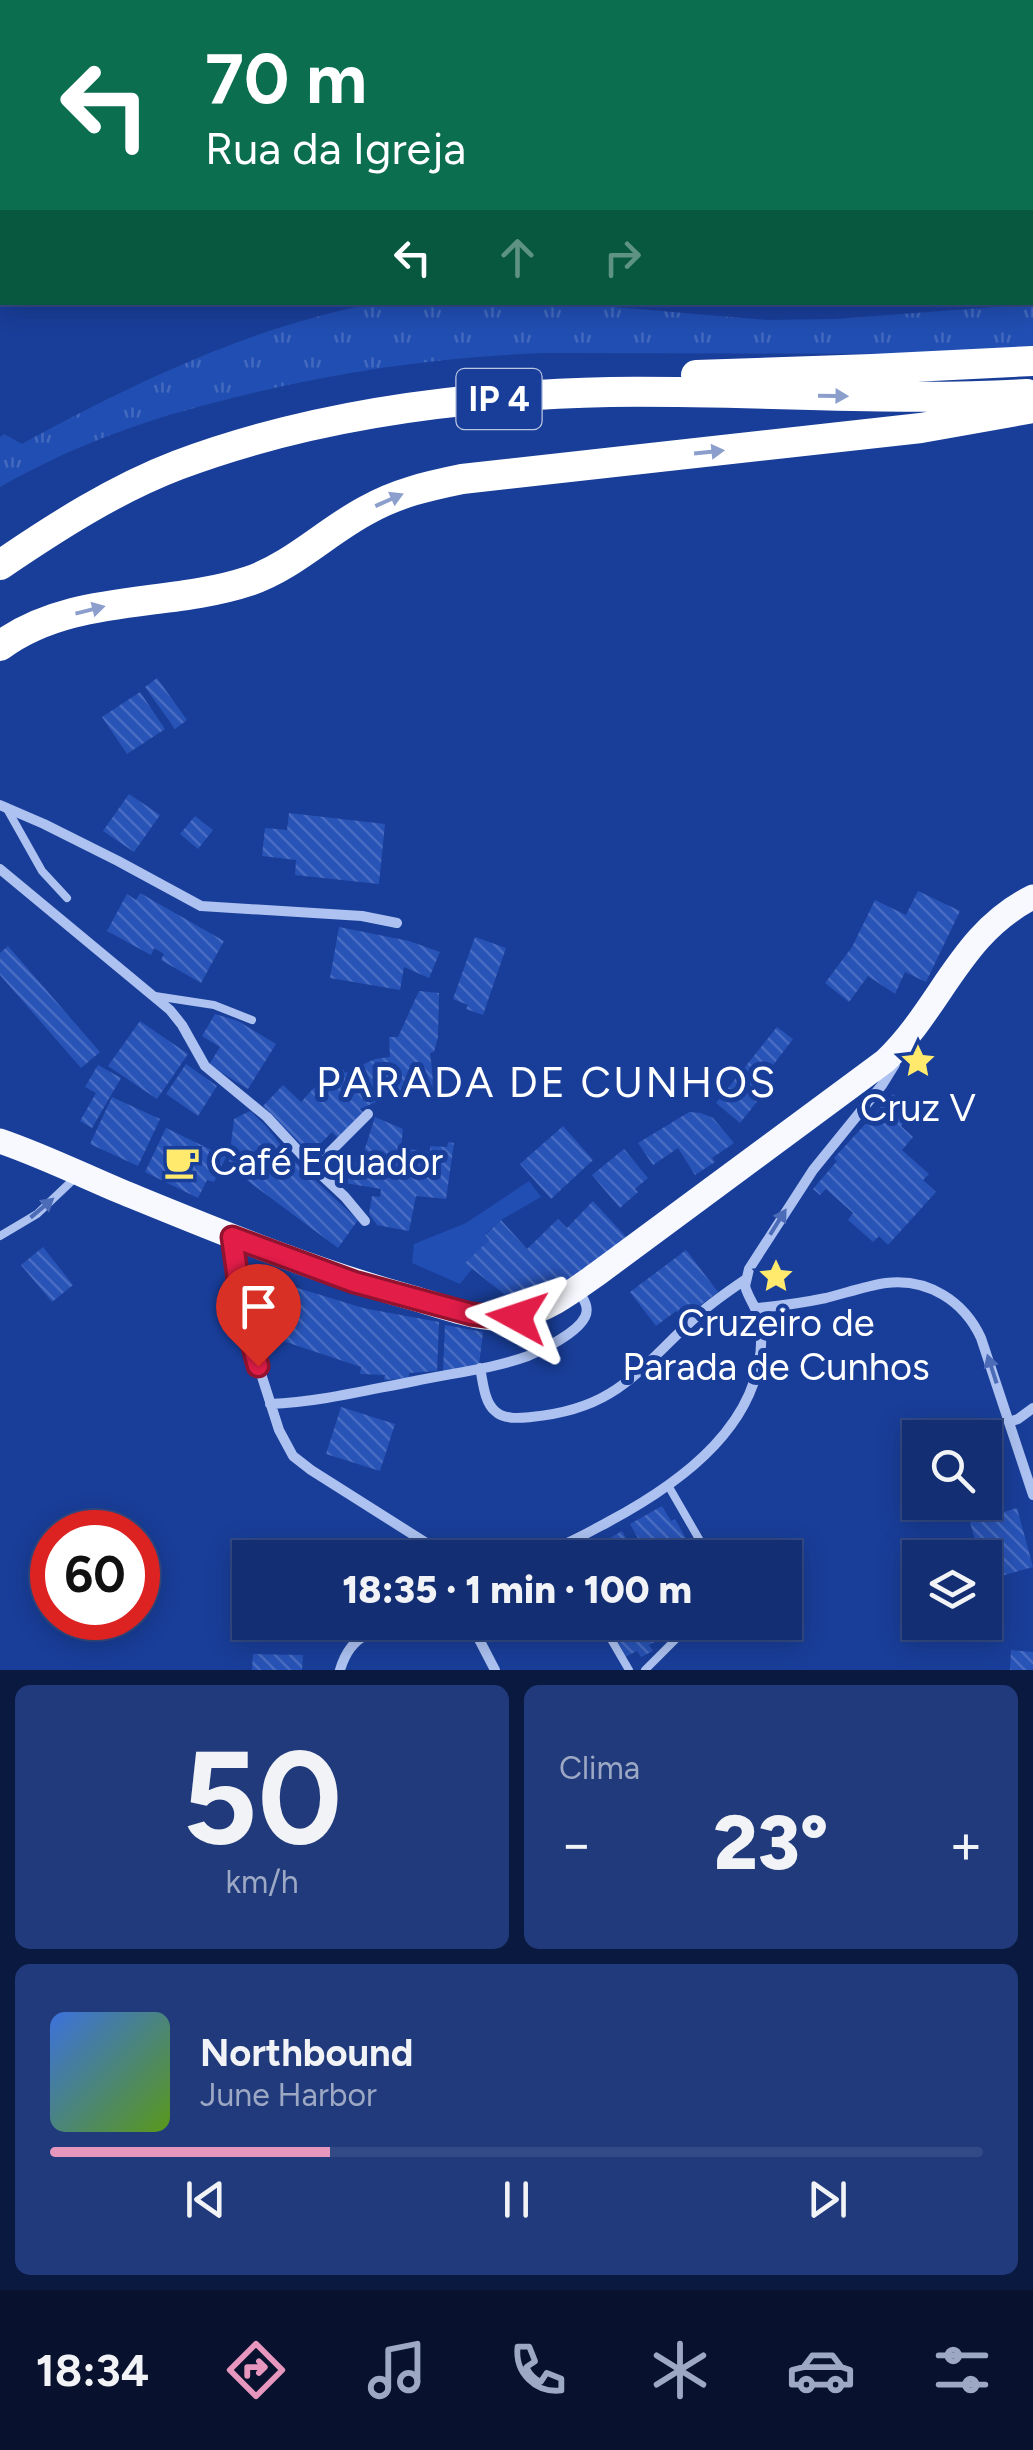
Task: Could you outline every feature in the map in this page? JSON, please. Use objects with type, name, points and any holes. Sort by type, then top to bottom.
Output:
[{"type":"highway","name":"IP 4","points":[[0,540],[65,503],[162,457],[254,426],[366,398],[428,389],[575,378],[1033,361]]},
{"type":"highway","name":"IP 4","points":[[0,565],[101,501],[175,466],[237,444],[368,414],[474,400],[609,392],[906,397],[1033,394]]},
{"type":"highway","points":[[0,646],[56,618],[101,606],[177,598],[254,579],[287,563],[365,511],[424,486],[935,426],[1033,408]]},
{"type":"main road","points":[[0,1141],[337,1277],[487,1317],[517,1317],[563,1298],[865,1077],[906,1042],[982,934],[1015,906],[1033,897]]},
{"type":"main road","points":[[0,1122],[31,1154]]},
{"type":"street","points":[[3,806],[201,906],[362,916],[396,923]]},
{"type":"street","points":[[0,869],[177,1018],[205,1066],[267,1117],[346,1196],[365,1221]]},
{"type":"street","points":[[574,1540],[669,1487],[723,1436],[743,1406],[760,1347],[756,1308],[746,1293],[746,1279],[756,1257],[813,1170],[882,1085],[906,1042]]},
{"type":"street","points":[[314,1168],[368,1114]]},
{"type":"street","points":[[232,1237],[242,1307],[286,1445],[302,1464],[419,1540]]},
{"type":"street","points":[[480,1368],[490,1406],[505,1417],[542,1416],[594,1403],[628,1382],[696,1317],[746,1279]]},
{"type":"street","points":[[756,1308],[800,1303],[886,1283],[929,1287],[953,1301],[975,1325],[1033,1495]]},
{"type":"street","points":[[270,1404],[332,1397],[480,1368],[540,1351],[577,1327],[586,1316],[586,1304],[577,1288]]},
{"type":"street","points":[[1008,1422],[1033,1408]]},
{"type":"street","points":[[340,1670],[352,1646],[361,1640]]},
{"type":"street","points":[[479,1640],[495,1670]]},
{"type":"lane","points":[[3,806],[42,871],[67,898]]},
{"type":"lane","points":[[152,996],[214,1005],[252,1020]]},
{"type":"lane","points":[[0,1236],[37,1214],[79,1174]]},
{"type":"lane","points":[[669,1487],[700,1540]]},
{"type":"lane","points":[[612,1640],[629,1670]]},
{"type":"lane","points":[[645,1670],[675,1640]]},
{"type":"green space","points":[[368,305],[590,305],[768,320],[1033,305],[1033,354],[543,353],[395,366],[285,386],[152,421],[60,456],[0,487],[0,437],[4,434],[22,444],[197,358],[335,312]]},
{"type":"green space","points":[[529,1181],[541,1197],[485,1234],[489,1240],[466,1263],[472,1269],[460,1284],[412,1263],[414,1244],[466,1223]]},
{"type":"building","points":[[157,678],[187,720],[175,729],[145,687]]},
{"type":"building","points":[[140,692],[165,729],[127,754],[102,717]]},
{"type":"building","points":[[129,794],[160,815],[134,852],[103,831]]},
{"type":"building","points":[[289,813],[385,824],[379,884],[295,875],[296,860],[262,856],[265,828],[287,830]]},
{"type":"building","points":[[195,816],[213,830],[198,849],[180,834]]},
{"type":"building","points":[[918,891],[960,911],[926,982],[905,972],[895,994],[868,976],[849,1002],[825,983],[852,947],[875,900],[906,915]]},
{"type":"building","points":[[140,893],[224,941],[201,983],[161,960],[164,954],[154,948],[151,955],[107,931],[127,894],[136,900]]},
{"type":"building","points":[[339,927],[409,941],[440,952],[429,978],[404,967],[400,990],[330,978]]},
{"type":"building","points":[[475,937],[506,948],[483,1015],[453,999]]},
{"type":"building","points":[[8,946],[100,1052],[81,1068],[0,975],[0,953]]},
{"type":"building","points":[[419,991],[439,993],[438,1037],[434,1052],[430,1053],[434,1087],[383,1092],[385,1098],[360,1109],[364,1113],[339,1139],[332,1132],[310,1154],[263,1106],[283,1085],[301,1102],[322,1079],[329,1086],[343,1069],[345,1073],[375,1059],[390,1057],[389,1037],[398,1037]]},
{"type":"building","points":[[215,1014],[238,1021],[276,1044],[248,1089],[209,1065],[220,1047],[202,1036]]},
{"type":"building","points":[[140,1021],[188,1054],[157,1099],[108,1066]]},
{"type":"building","points":[[777,1027],[793,1039],[760,1082],[768,1088],[740,1123],[716,1103]]},
{"type":"building","points":[[186,1064],[217,1086],[198,1116],[166,1094]]},
{"type":"building","points":[[98,1065],[121,1078],[92,1128],[80,1121],[96,1093],[85,1087]]},
{"type":"building","points":[[893,1094],[914,1112],[901,1126],[913,1137],[902,1150],[929,1174],[923,1180],[936,1192],[888,1245],[879,1236],[873,1242],[848,1220],[853,1213],[826,1189],[820,1195],[813,1189],[837,1161],[834,1158]]},
{"type":"building","points":[[112,1097],[160,1119],[138,1166],[90,1144]]},
{"type":"building","points":[[250,1111],[290,1157],[358,1220],[338,1248],[236,1172],[239,1167],[229,1161],[234,1119]]},
{"type":"building","points":[[689,1112],[713,1118],[734,1143],[695,1175],[678,1148],[653,1165],[638,1143]]},
{"type":"building","points":[[375,1117],[403,1129],[401,1148],[430,1152],[430,1146],[447,1147],[448,1142],[454,1143],[446,1199],[416,1196],[409,1231],[377,1225],[369,1214],[372,1196],[380,1197],[381,1189],[345,1183],[336,1176],[338,1155],[362,1158]]},
{"type":"building","points":[[563,1126],[593,1160],[551,1199],[520,1164]]},
{"type":"building","points":[[166,1128],[226,1157],[214,1182],[207,1180],[198,1198],[145,1172]]},
{"type":"building","points":[[624,1149],[648,1178],[620,1208],[592,1175]]},
{"type":"building","points":[[593,1201],[627,1238],[563,1283],[519,1306],[465,1263],[489,1240],[485,1235],[501,1220],[527,1249],[558,1219],[567,1228]]},
{"type":"building","points":[[43,1247],[73,1285],[52,1302],[21,1265]]},
{"type":"building","points":[[686,1250],[718,1292],[682,1319],[676,1311],[656,1326],[630,1292]]},
{"type":"building","points":[[288,1285],[363,1308],[439,1322],[437,1371],[384,1380],[385,1375],[360,1374],[361,1367],[283,1341],[286,1327],[277,1325]]},
{"type":"building","points":[[445,1325],[483,1332],[479,1365],[443,1371]]},
{"type":"building","points":[[341,1407],[395,1424],[380,1471],[326,1454]]},
{"type":"building","points":[[662,1506],[687,1540],[639,1540],[630,1524]]},
{"type":"building","points":[[1017,1508],[1033,1567],[1002,1576],[1002,1540],[975,1540],[970,1522],[1002,1520],[1002,1512]]},
{"type":"building","points":[[622,1531],[627,1540],[607,1540]]},
{"type":"building","points":[[617,1640],[658,1640],[649,1645],[653,1651],[641,1657],[637,1651],[625,1657]]},
{"type":"building","points":[[1011,1650],[1033,1652],[1033,1670],[1010,1670]]},
{"type":"building","points":[[253,1654],[303,1655],[302,1670],[252,1670]]},
{"type":"place","name":"Cruz V","points":[[918,1061]]},
{"type":"place","name":"Café Equador","points":[[182,1162]]},
{"type":"place","name":"Cruzeiro de Parada de Cunhos","points":[[776,1276]]},
{"type":"district","name":"PARADA DE CUNHOS","points":[[547,1082]]},
{"type":"route","points":[[258,1366],[242,1307],[232,1237],[354,1282],[471,1314],[517,1317]]}]
